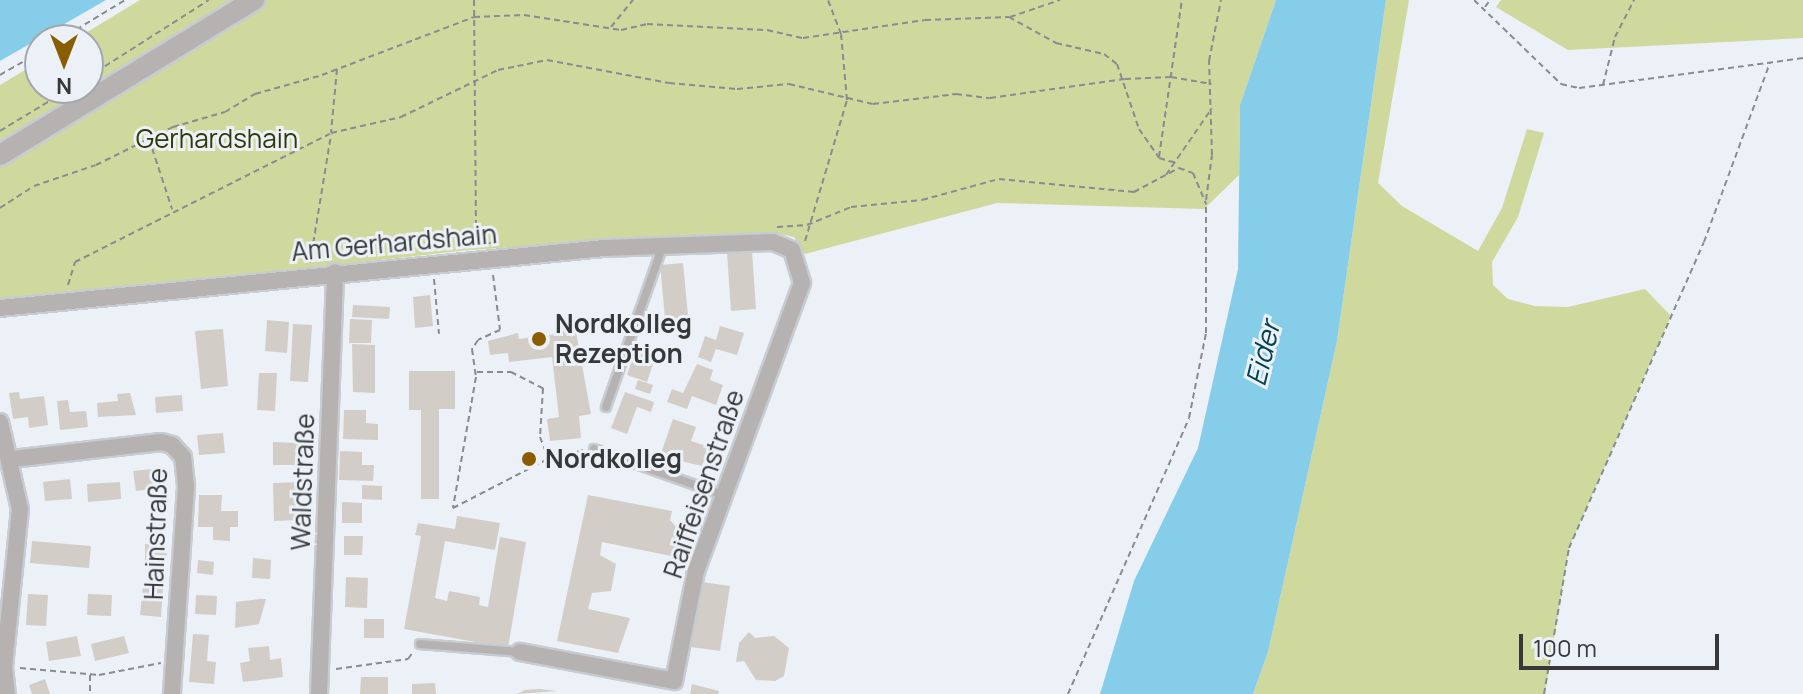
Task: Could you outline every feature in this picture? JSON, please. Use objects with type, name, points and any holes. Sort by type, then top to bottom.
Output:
[{"type":"street","points":[[0,155],[254,0]]},
{"type":"street","name":"Am Gerhardshain","points":[[0,308],[335,272],[663,244],[773,242],[792,250]]},
{"type":"street","name":"Raiffeisenstraße","points":[[520,652],[673,688],[696,571],[802,283],[792,250]]},
{"type":"street","name":"Waldstraße","points":[[319,694],[335,272]]},
{"type":"street","points":[[0,422],[12,459],[20,509],[4,667],[7,694]]},
{"type":"street","name":"Hainstraße","points":[[12,459],[161,442],[172,445],[183,457],[186,487],[172,694]]},
{"type":"lane","points":[[606,407],[663,244]]},
{"type":"lane","points":[[594,449],[723,495]]},
{"type":"lane","points":[[420,644],[520,652]]},
{"type":"path","points":[[85,24],[125,0]]},
{"type":"path","points":[[104,67],[209,0]]},
{"type":"path","points":[[474,0],[476,244],[505,242]]},
{"type":"path","points":[[611,28],[633,0]]},
{"type":"path","points":[[807,225],[847,100],[841,34],[828,0]]},
{"type":"path","points":[[0,208],[34,186],[148,139],[225,112],[255,94],[337,68],[474,17],[542,16],[611,28],[647,24],[767,30],[803,38],[925,20],[977,22],[1009,17],[1060,0]]},
{"type":"path","points":[[1068,694],[1189,418],[1206,333],[1206,204],[1212,107],[1209,61],[1221,0]]},
{"type":"path","points":[[1474,0],[1561,84],[1579,88],[1803,58]]},
{"type":"path","points":[[1484,8],[1490,0]]},
{"type":"path","points":[[1603,85],[1615,37],[1634,0]]},
{"type":"path","points":[[1159,158],[1183,1]]},
{"type":"path","points":[[1009,17],[1056,43],[1104,54],[1125,79],[1139,129],[1159,158],[1176,163]]},
{"type":"path","points":[[54,303],[65,292],[75,262],[172,210],[331,133],[401,117],[475,84],[498,70],[547,60],[669,83],[737,89],[789,84],[873,104],[956,94],[990,98],[1125,79],[1171,77],[1211,84]]},
{"type":"path","points":[[0,75],[24,61]]},
{"type":"path","points":[[1544,694],[1569,548],[1704,242],[1770,63]]},
{"type":"path","points":[[308,275],[331,133],[337,68]]},
{"type":"path","points":[[0,131],[45,104]]},
{"type":"path","points":[[1164,178],[1212,107]]},
{"type":"path","points":[[148,139],[172,210]]},
{"type":"path","points":[[765,229],[807,225],[851,207],[922,200],[999,179],[1134,192],[1179,168],[1193,173],[1206,204]]},
{"type":"path","points":[[491,258],[500,330],[472,349],[475,372],[453,508],[548,459],[594,449]]},
{"type":"path","points":[[434,273],[439,334]]},
{"type":"path","points":[[475,372],[511,372],[543,388],[540,437],[548,459]]},
{"type":"path","points":[[319,671],[408,659],[420,644]]},
{"type":"path","points":[[4,667],[90,674],[173,660]]},
{"type":"path","points":[[90,674],[90,694]]},
{"type":"green space","name":"Gerhardshain","points":[[140,0],[1276,0],[1240,105],[1239,175],[1204,209],[997,203],[805,254],[794,237],[772,232],[468,250],[0,303],[0,85],[24,71],[24,104],[104,104],[104,24],[100,24]]},
{"type":"green space","points":[[1386,0],[1409,0],[1378,183],[1402,206],[1478,251],[1502,208],[1527,129],[1544,133],[1518,217],[1492,262],[1493,285],[1508,299],[1535,306],[1568,307],[1645,289],[1671,316],[1569,548],[1545,694],[1253,694],[1268,652],[1337,341]]},
{"type":"green space","points":[[1501,0],[1803,0],[1803,38],[1568,50],[1496,7]]},
{"type":"water","points":[[0,0],[106,0],[64,24],[24,24],[24,47],[0,61]]},
{"type":"water","name":"Eider","points":[[1276,0],[1386,0],[1337,341],[1268,652],[1253,694],[1100,694],[1134,581],[1198,448],[1238,269],[1240,105]]},
{"type":"building","points":[[752,251],[756,309],[731,311],[727,253]]},
{"type":"building","points":[[683,263],[689,327],[666,329],[660,265]]},
{"type":"building","points":[[430,295],[433,326],[415,328],[413,297]]},
{"type":"building","points":[[353,305],[390,307],[389,319],[352,317]]},
{"type":"building","points":[[573,316],[591,414],[579,416],[581,438],[550,441],[547,419],[559,417],[552,357],[509,362],[508,353],[490,355],[488,341],[518,333],[519,339],[556,334],[554,319]]},
{"type":"building","points":[[350,319],[372,320],[371,343],[349,343]]},
{"type":"building","points":[[267,320],[289,322],[287,353],[265,351]]},
{"type":"building","points":[[293,324],[312,325],[308,382],[290,381]]},
{"type":"building","points":[[720,326],[744,333],[737,355],[716,349],[711,362],[698,357],[705,336],[716,340]]},
{"type":"building","points":[[223,329],[228,386],[201,389],[195,331]]},
{"type":"building","points":[[352,344],[375,345],[375,393],[353,392]]},
{"type":"building","points":[[635,351],[655,358],[647,382],[627,375]]},
{"type":"building","points":[[697,364],[713,370],[710,380],[723,385],[716,405],[692,396],[687,409],[667,402],[672,389],[683,393]]},
{"type":"building","points":[[409,371],[455,371],[455,409],[439,409],[439,499],[421,499],[421,410],[409,410]]},
{"type":"building","points":[[259,373],[277,373],[275,411],[257,410]]},
{"type":"building","points":[[638,380],[653,385],[650,394],[635,389]]},
{"type":"building","points":[[19,392],[20,399],[44,396],[48,425],[29,428],[28,417],[13,419],[9,393]]},
{"type":"building","points":[[625,392],[654,402],[651,412],[637,407],[627,434],[611,428]]},
{"type":"building","points":[[130,393],[136,415],[98,417],[97,403],[118,401],[117,394]]},
{"type":"building","points":[[182,395],[183,411],[156,413],[155,397]]},
{"type":"building","points":[[68,400],[70,412],[86,411],[88,427],[60,430],[57,401]]},
{"type":"building","points":[[344,410],[366,410],[366,423],[378,424],[378,440],[343,439]]},
{"type":"building","points":[[673,419],[696,427],[691,441],[709,447],[702,466],[660,456]]},
{"type":"building","points":[[223,433],[225,453],[199,455],[197,435]]},
{"type":"building","points":[[273,442],[298,443],[297,465],[273,465]]},
{"type":"building","points":[[340,451],[362,452],[362,465],[374,465],[373,481],[339,480]]},
{"type":"building","points":[[162,468],[164,488],[136,491],[133,471]]},
{"type":"building","points":[[70,479],[72,499],[45,501],[43,482]]},
{"type":"building","points":[[120,482],[121,499],[88,502],[87,484]]},
{"type":"building","points":[[300,482],[301,520],[274,521],[273,483]]},
{"type":"building","points":[[362,485],[382,486],[382,500],[362,499]]},
{"type":"building","points":[[199,495],[222,495],[221,511],[238,511],[238,527],[230,527],[230,541],[213,540],[213,527],[198,527]]},
{"type":"building","points":[[588,495],[672,511],[670,520],[686,538],[681,558],[602,542],[600,555],[616,564],[611,591],[592,593],[588,609],[630,618],[618,653],[557,641]]},
{"type":"building","points":[[342,502],[362,503],[362,523],[342,523]]},
{"type":"building","points":[[457,516],[500,523],[495,550],[445,541],[435,598],[447,601],[449,591],[480,597],[479,605],[488,607],[500,537],[526,542],[508,648],[404,629],[421,536],[415,535],[418,523],[455,529]]},
{"type":"building","points":[[344,536],[363,536],[362,555],[344,555]]},
{"type":"building","points":[[32,541],[91,546],[89,568],[30,563]]},
{"type":"building","points":[[145,544],[167,545],[167,565],[145,564]]},
{"type":"building","points":[[253,558],[271,560],[270,579],[252,578]]},
{"type":"building","points":[[198,560],[214,562],[213,575],[197,573]]},
{"type":"building","points":[[346,577],[368,578],[367,608],[345,607]]},
{"type":"building","points":[[702,582],[730,586],[720,651],[691,647]]},
{"type":"building","points":[[143,585],[163,587],[161,617],[140,615]]},
{"type":"building","points":[[28,594],[48,595],[46,626],[26,625]]},
{"type":"building","points":[[88,594],[112,595],[111,616],[87,615]]},
{"type":"building","points":[[196,595],[217,596],[216,615],[195,614]]},
{"type":"building","points":[[266,599],[259,624],[235,628],[236,602]]},
{"type":"building","points":[[364,619],[384,619],[384,638],[364,638]]},
{"type":"building","points":[[749,632],[755,638],[774,636],[789,648],[784,676],[775,681],[756,680],[744,661],[736,662],[739,643]]},
{"type":"building","points":[[193,634],[209,635],[207,661],[216,662],[214,684],[189,682]]},
{"type":"building","points":[[77,636],[81,656],[49,661],[46,642]]},
{"type":"building","points":[[124,636],[129,653],[95,661],[91,644]]},
{"type":"building","points":[[269,646],[270,660],[281,658],[283,677],[243,682],[240,663],[250,661],[248,648]]},
{"type":"building","points":[[361,677],[388,677],[388,694],[360,694]]},
{"type":"building","points":[[45,679],[50,694],[32,694],[29,685]]},
{"type":"building","points":[[435,683],[436,694],[412,694],[412,684]]},
{"type":"building","points":[[692,684],[719,691],[718,694],[690,694]]},
{"type":"building","points":[[525,690],[557,691],[517,694]]},
{"type":"place","name":"Nordkolleg Rezeption","points":[[539,339]]},
{"type":"place","name":"Nordkolleg","points":[[529,459]]}]
